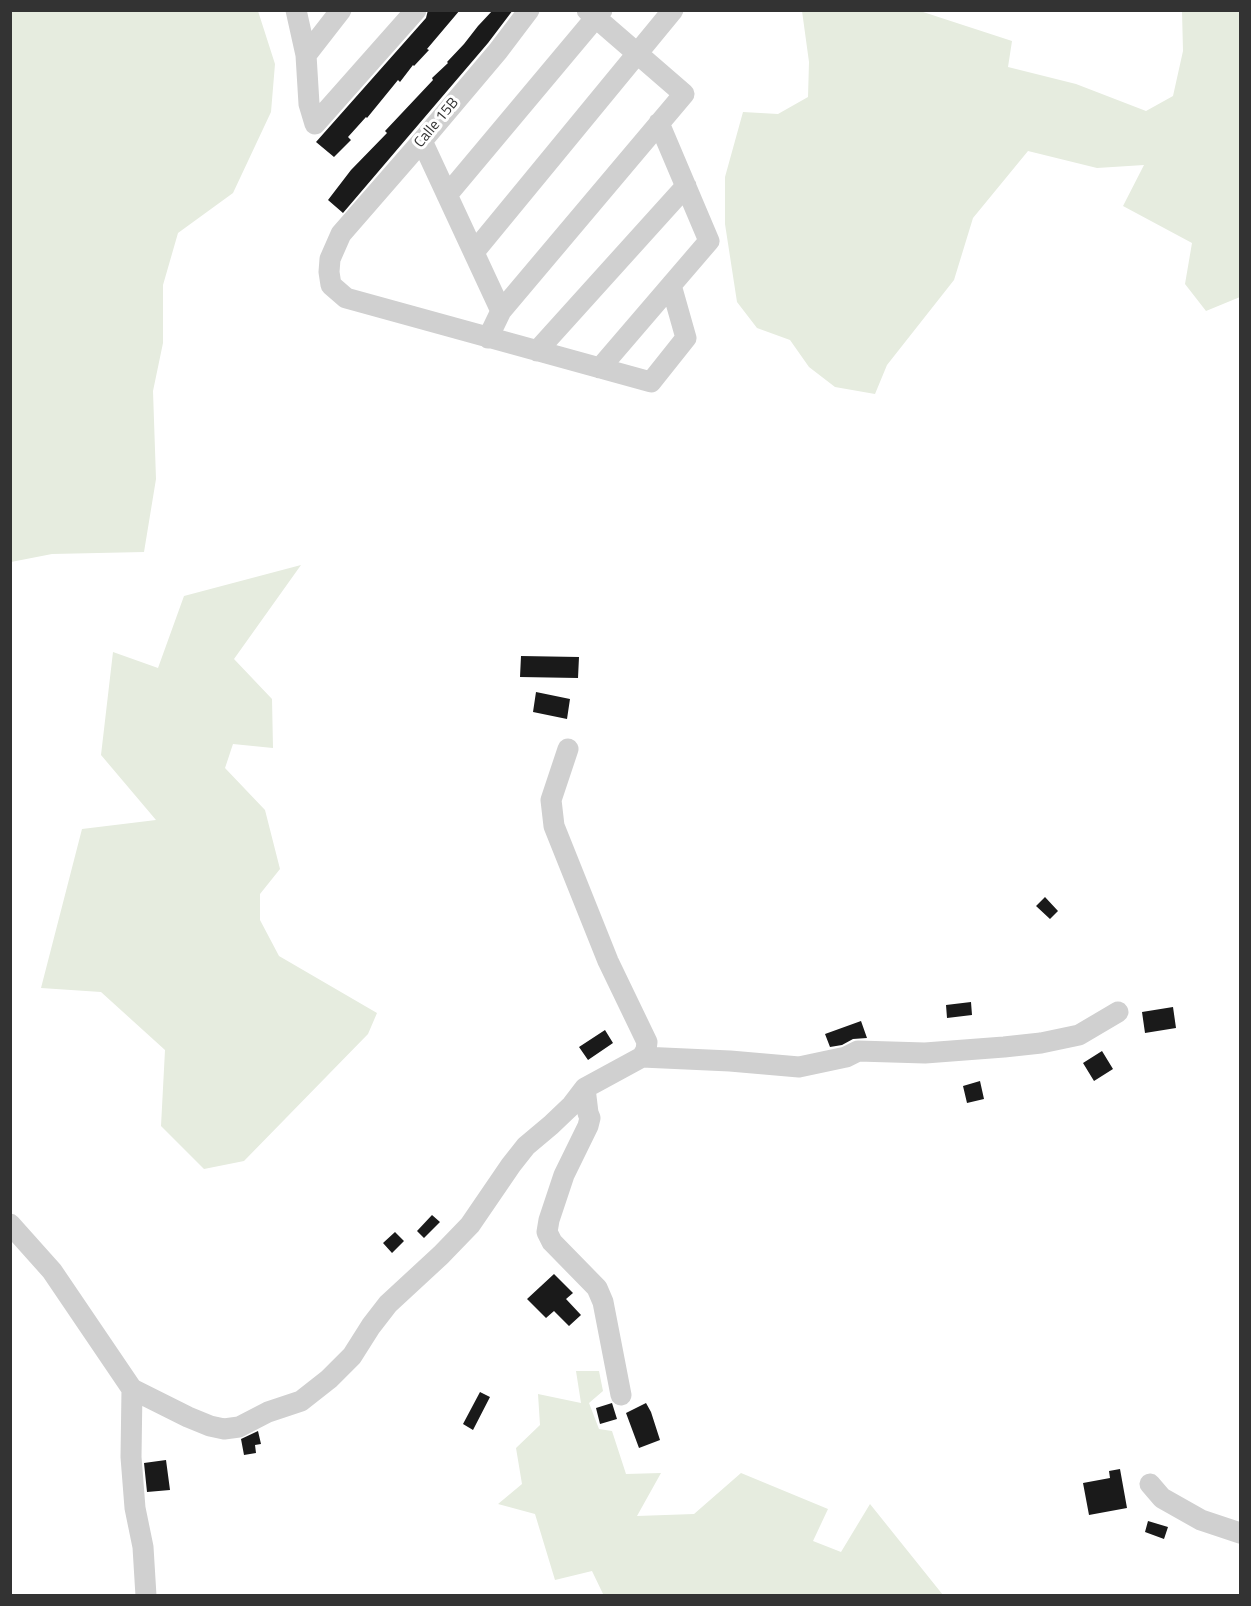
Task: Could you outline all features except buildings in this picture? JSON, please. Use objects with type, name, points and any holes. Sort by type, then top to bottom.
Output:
[{"type":"street","points":[[296,10],[306,56],[309,104],[315,124],[416,10]]},
{"type":"street","points":[[306,56],[341,10]]},
{"type":"street","name":"Calle 15B","points":[[530,10],[498,51],[341,234],[330,259],[331,285],[346,298],[651,382],[687,338],[671,285]]},
{"type":"street","points":[[474,252],[674,10]]},
{"type":"street","points":[[447,195],[595,13],[684,94],[501,311],[488,338]]},
{"type":"street","points":[[600,368],[709,241],[659,123]]},
{"type":"street","points":[[422,141],[501,311]]},
{"type":"street","points":[[537,351],[686,186]]},
{"type":"street","points":[[568,749],[550,800],[554,826],[608,961],[647,1042],[642,1057]]},
{"type":"street","points":[[10,1224],[52,1271],[132,1389],[188,1418],[224,1429],[238,1427],[268,1412],[301,1401],[329,1379],[352,1356],[388,1304],[441,1255],[470,1224],[526,1146],[572,1105],[585,1088],[642,1057],[799,1067],[846,1058],[858,1052],[925,1053],[1041,1043],[1079,1035],[1118,1012]]},
{"type":"street","points":[[585,1088],[590,1118],[588,1126],[564,1175],[547,1232],[552,1242],[597,1288],[603,1302],[621,1395]]},
{"type":"street","points":[[132,1389],[131,1457],[135,1508],[143,1547],[146,1596]]},
{"type":"street","points":[[1149,1484],[1162,1498],[1201,1520],[1240,1533]]},
{"type":"shaded area","points":[[11,10],[258,11],[275,64],[271,112],[233,193],[178,233],[163,285],[163,343],[153,391],[156,479],[144,552],[52,554],[11,562]]},
{"type":"shaded area","points":[[802,11],[920,11],[1012,41],[1008,67],[1076,84],[1146,111],[1173,96],[1183,51],[1182,11],[1240,11],[1240,297],[1206,311],[1185,284],[1192,243],[1123,206],[1144,165],[1097,168],[1028,151],[973,218],[954,280],[887,365],[875,394],[835,387],[809,367],[790,340],[757,328],[737,302],[725,224],[725,177],[743,112],[778,114],[808,97],[809,62]]},
{"type":"shaded area","points":[[301,565],[234,659],[272,699],[273,748],[233,744],[225,768],[265,810],[280,869],[260,894],[260,920],[279,956],[377,1013],[368,1034],[244,1161],[204,1169],[161,1126],[165,1050],[101,992],[41,988],[82,829],[156,820],[101,755],[113,652],[158,668],[184,596]]},
{"type":"shaded area","points":[[576,1371],[599,1371],[603,1391],[589,1403],[599,1429],[612,1431],[626,1474],[661,1473],[637,1516],[694,1514],[741,1473],[828,1509],[813,1541],[841,1552],[870,1504],[943,1595],[604,1596],[592,1571],[555,1580],[535,1514],[498,1504],[522,1484],[516,1448],[540,1425],[538,1394],[581,1403]]}]
